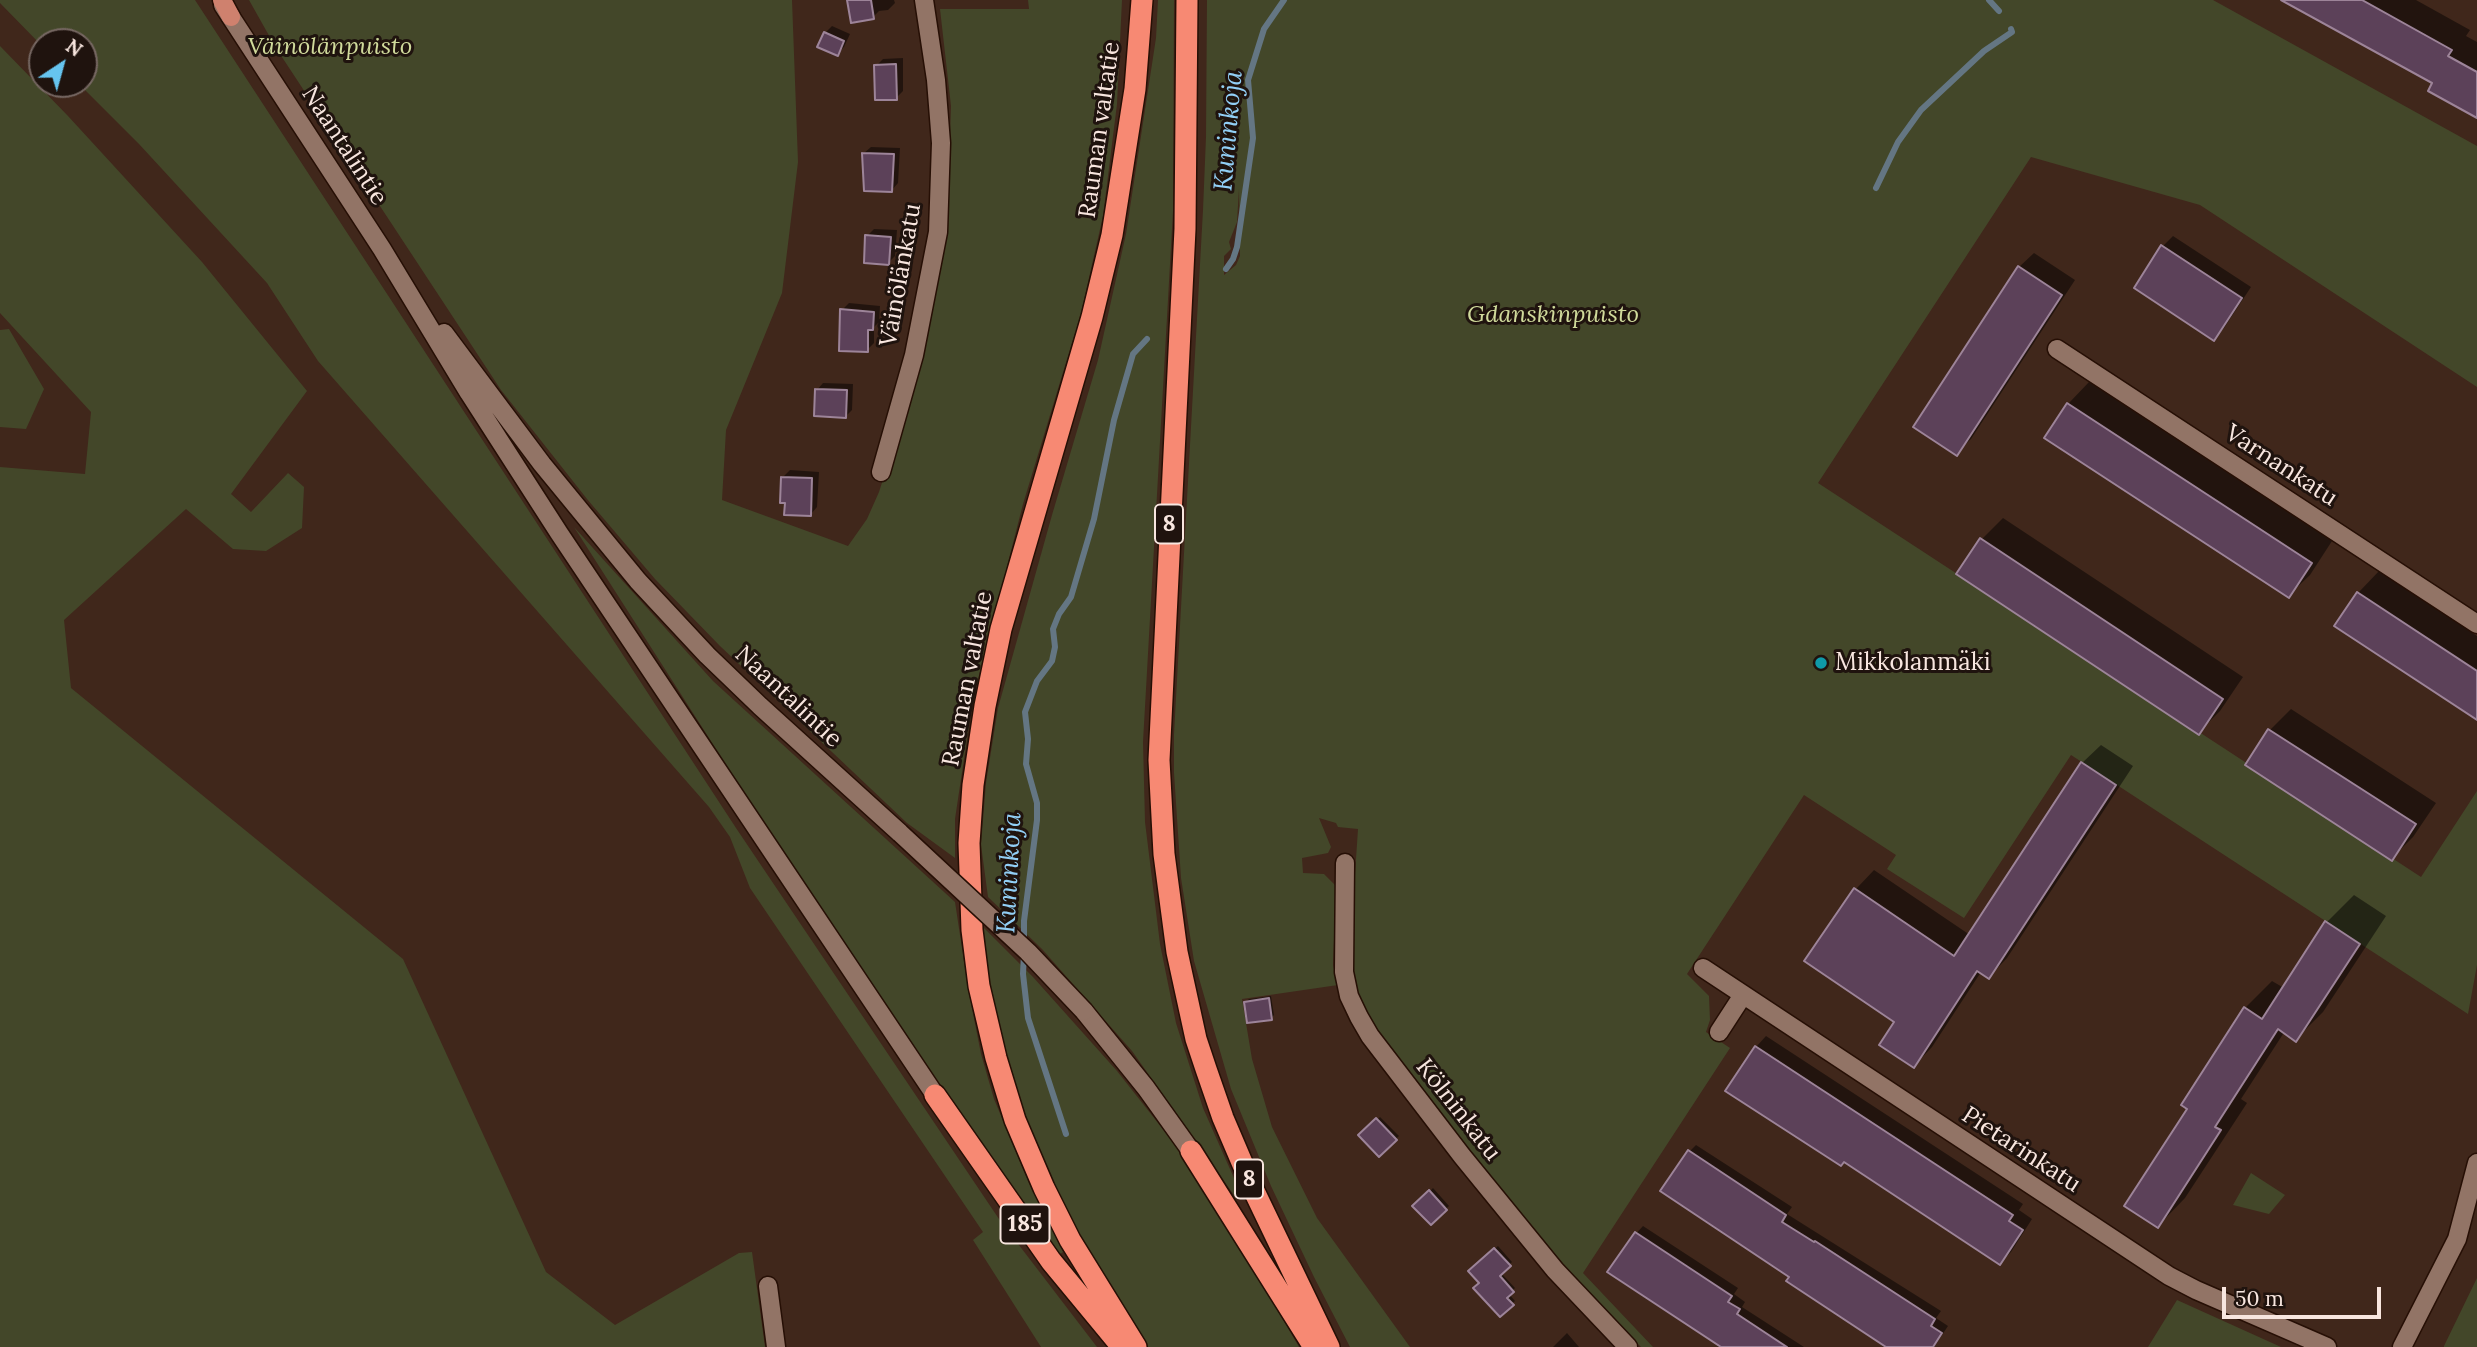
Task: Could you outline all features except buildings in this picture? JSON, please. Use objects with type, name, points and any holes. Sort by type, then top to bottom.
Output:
[{"type":"highway","name":"Rauman valtatie","points":[[1136,1347],[1070,1240],[1015,1120],[996,1058],[979,986],[972,930],[969,843],[973,785],[1000,629],[1092,317],[1112,235],[1135,89],[1142,0]]},
{"type":"highway","name":"8","points":[[1187,0],[1185,229],[1159,760],[1164,854],[1177,952],[1203,1059],[1223,1118],[1255,1193],[1329,1347]]},
{"type":"highway","name":"185","points":[[935,1095],[1051,1261],[1122,1347]]},
{"type":"highway","name":"185","points":[[1191,1151],[1314,1347]]},
{"type":"main road","points":[[221,0],[231,17]]},
{"type":"street","name":"Väinölänkatu","points":[[881,472],[914,355],[938,232],[941,142],[936,80],[924,0]]},
{"type":"street","name":"Naantalintie","points":[[231,17],[382,249],[468,393],[559,533],[935,1095]]},
{"type":"street","name":"Naantalintie","points":[[382,249],[542,464],[638,581],[707,655],[1028,952],[1084,1011],[1146,1088],[1191,1151]]},
{"type":"street","name":"Varnankatu","points":[[2057,349],[2477,624]]},
{"type":"street","name":"Kölninkatu","points":[[1345,863],[1344,972],[1349,996],[1359,1017],[1401,1077],[1479,1177],[1555,1269],[1628,1347]]},
{"type":"street","name":"Pietarinkatu","points":[[1703,968],[2169,1276],[2327,1347]]},
{"type":"street","points":[[1719,1032],[1743,995]]},
{"type":"street","points":[[2402,1347],[2457,1239],[2477,1163]]},
{"type":"street","points":[[768,1286],[776,1347]]},
{"type":"green space","points":[[0,0],[195,0],[736,828],[999,1219],[1097,1347],[1041,1347],[973,1240],[983,1232],[750,888],[730,837],[709,807],[318,361],[267,283],[93,98],[98,98],[98,28],[28,28],[28,32]]},
{"type":"green space","name":"Väinölänpuisto","points":[[249,0],[792,0],[798,162],[782,293],[726,430],[722,500],[848,546],[867,519],[892,451],[947,231],[951,106],[940,9],[1029,9],[1028,0],[1122,0],[1117,104],[1103,216],[1081,313],[1023,504],[973,699],[955,819],[955,858],[907,823],[720,646],[655,579],[587,499],[501,390],[276,48]]},
{"type":"green space","points":[[1158,0],[1174,0],[1173,211],[1143,742],[1145,822],[1160,944],[1176,1023],[1203,1108],[1241,1194],[1236,1198],[1132,1051],[1042,949],[988,897],[981,845],[986,783],[998,708],[1098,360],[1126,234],[1156,38]]},
{"type":"green space","name":"Gdanskinpuisto","points":[[1207,0],[2213,0],[2477,146],[2477,387],[2200,205],[2031,157],[1818,483],[2421,877],[2477,791],[2477,965],[2468,1014],[2071,755],[1964,918],[1887,869],[1896,855],[1804,795],[1687,974],[1709,996],[1710,1020],[1706,1032],[1730,1048],[1583,1273],[1653,1347],[1641,1347],[1520,1215],[1369,1026],[1352,984],[1352,919],[1358,829],[1338,827],[1336,823],[1319,818],[1331,847],[1328,853],[1302,858],[1303,873],[1324,874],[1336,886],[1333,965],[1338,985],[1242,999],[1252,1059],[1272,1127],[1317,1218],[1410,1347],[1350,1347],[1271,1186],[1231,1089],[1194,961],[1181,878],[1174,734],[1206,137]],"holes":[[[1239,189],[1240,256],[1236,265],[1224,275],[1224,256],[1231,249],[1229,242],[1237,222]]]},
{"type":"green space","points":[[0,46],[28,75],[28,98],[51,98],[68,116],[202,262],[307,391],[231,494],[251,512],[288,473],[304,487],[302,528],[266,551],[233,549],[186,509],[64,620],[71,688],[403,959],[546,1272],[615,1325],[739,1253],[752,1252],[765,1347],[0,1347],[0,467],[85,474],[91,412],[0,313]]},
{"type":"green space","points":[[9,329],[44,389],[26,429],[0,427],[0,330]]},
{"type":"green space","points":[[574,527],[713,681],[955,902],[981,1054],[994,1099],[1028,1181],[1063,1252],[1059,1255],[954,1106],[755,810]]},
{"type":"green space","points":[[980,924],[1033,977],[1117,1071],[1173,1142],[1224,1219],[1299,1347],[1148,1347],[1061,1203],[1032,1134],[990,995]]},
{"type":"green space","points":[[2251,1173],[2285,1195],[2269,1214],[2233,1205]]},
{"type":"green space","points":[[2477,1278],[2477,1347],[2444,1347],[2444,1346]]},
{"type":"green space","points":[[2177,1300],[2281,1347],[2148,1347]]},
{"type":"waterway","name":"Kuninkoja","points":[[1226,269],[1237,247],[1253,138],[1248,80],[1264,29],[1284,0]]},
{"type":"waterway","points":[[1989,0],[1999,11]]},
{"type":"waterway","points":[[1876,188],[1898,142],[1921,110],[1984,51],[2012,32],[2011,29]]},
{"type":"waterway","name":"Kuninkoja","points":[[1024,942],[1024,921],[1037,820],[1037,803],[1026,764],[1028,739],[1025,712],[1037,681],[1052,661],[1055,647],[1053,629],[1059,614],[1071,597],[1094,519],[1114,420],[1133,354],[1147,339]]},
{"type":"waterway","name":"Kuninkoja","points":[[1024,953],[1023,974],[1028,1018],[1066,1134]]},
{"type":"place","name":"Mikkolanmäki","points":[[1821,663]]}]
